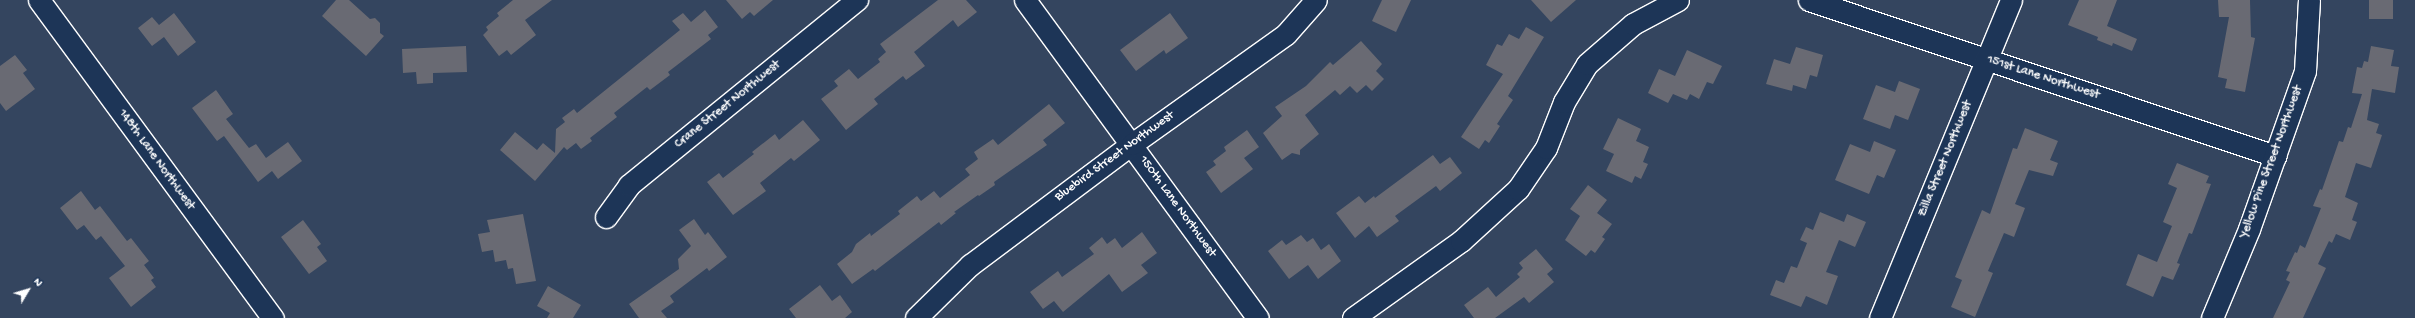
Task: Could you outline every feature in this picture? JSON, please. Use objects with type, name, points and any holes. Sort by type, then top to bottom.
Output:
[{"type":"street","name":"148th Lane Northwest","points":[[39,0],[273,318]]},
{"type":"street","name":"Crane Street Northwest","points":[[606,217],[629,185],[857,0]]},
{"type":"street","name":"150th Lane Northwest","points":[[1025,0],[1132,144],[1258,318]]},
{"type":"street","name":"Bluebird Street Northwest","points":[[916,318],[970,265],[1132,144],[1286,34],[1316,0]]},
{"type":"street","name":"151st Lane Northwest","points":[[1809,0],[2276,156]]},
{"type":"street","name":"Zilla Street Northwest","points":[[1880,318],[2011,0]]},
{"type":"street","name":"Yellow Pine Street Northwest","points":[[2212,318],[2276,156],[2305,71],[2309,0]]},
{"type":"street","points":[[1353,318],[1461,241],[1518,189],[1546,148],[1564,102],[1587,64],[1633,24],[1675,1]]},
{"type":"building","points":[[336,0],[349,0],[370,19],[375,18],[380,23],[380,33],[384,36],[366,56],[322,16]]},
{"type":"building","points":[[513,0],[552,0],[525,20],[536,35],[511,55],[507,50],[499,56],[483,35],[488,30],[486,27],[499,16],[497,13]]},
{"type":"building","points":[[726,0],[773,0],[754,16],[750,12],[742,19]]},
{"type":"building","points":[[938,0],[966,0],[977,12],[958,27],[953,20],[914,52],[925,66],[906,80],[903,76],[874,99],[878,104],[846,130],[821,99],[838,86],[834,81],[849,69],[858,79],[880,62],[878,59],[886,52],[880,44]]},
{"type":"building","points":[[1382,0],[1411,0],[1396,32],[1372,21]]},
{"type":"building","points":[[1531,0],[1576,0],[1551,22]]},
{"type":"building","points":[[2079,0],[2117,0],[2107,26],[2137,39],[2132,51],[2113,43],[2112,46],[2097,40],[2098,37],[2068,25]]},
{"type":"building","points":[[2218,0],[2250,0],[2251,37],[2255,38],[2245,92],[2225,88],[2227,79],[2218,77],[2229,17],[2219,17]]},
{"type":"building","points":[[2369,0],[2393,0],[2393,19],[2369,19]]},
{"type":"building","points":[[705,10],[718,27],[708,35],[711,39],[668,72],[670,75],[650,90],[647,87],[614,113],[617,117],[590,138],[592,141],[581,149],[576,143],[567,150],[564,147],[535,181],[500,150],[515,132],[537,150],[543,143],[555,153],[556,129],[565,122],[562,118],[574,109],[577,113],[680,30],[672,21],[683,13],[691,22]]},
{"type":"building","points":[[174,13],[196,42],[178,56],[164,37],[152,46],[138,28],[152,17],[159,25]]},
{"type":"building","points":[[1170,13],[1188,38],[1166,54],[1164,50],[1136,71],[1120,50]]},
{"type":"building","points":[[1526,27],[1544,37],[1508,96],[1513,100],[1497,124],[1500,126],[1489,143],[1485,140],[1479,149],[1461,137],[1503,74],[1486,65],[1497,44],[1502,46],[1509,34],[1519,39]]},
{"type":"building","points":[[1361,41],[1382,64],[1376,71],[1384,79],[1372,91],[1366,85],[1357,93],[1350,86],[1340,95],[1335,90],[1305,115],[1319,134],[1300,150],[1300,155],[1292,153],[1282,160],[1263,133],[1282,116],[1275,107],[1306,86],[1330,62],[1333,65]]},
{"type":"building","points":[[466,46],[467,72],[433,73],[433,83],[417,84],[416,72],[403,73],[402,49]]},
{"type":"building","points":[[2371,46],[2394,50],[2391,66],[2399,67],[2395,93],[2372,89],[2367,120],[2379,124],[2376,133],[2382,135],[2371,168],[2356,163],[2345,197],[2358,203],[2352,220],[2357,222],[2350,240],[2336,234],[2332,243],[2329,241],[2318,264],[2326,268],[2303,318],[2273,318],[2290,282],[2286,280],[2290,272],[2286,271],[2300,245],[2305,248],[2321,208],[2313,206],[2320,189],[2322,190],[2339,141],[2343,142],[2348,127],[2351,128],[2362,94],[2352,93],[2357,67],[2362,68],[2364,61],[2368,62]]},
{"type":"building","points":[[1796,47],[1823,55],[1817,77],[1810,75],[1806,89],[1793,85],[1792,91],[1766,84],[1774,59],[1790,64]]},
{"type":"building","points":[[1687,50],[1722,66],[1713,84],[1707,82],[1699,99],[1690,94],[1687,100],[1673,94],[1668,103],[1648,93],[1659,69],[1675,76]]},
{"type":"building","points":[[15,55],[27,70],[23,73],[35,89],[6,111],[0,103],[0,66]]},
{"type":"building","points":[[1899,81],[1920,89],[1908,120],[1895,115],[1890,129],[1863,119],[1876,85],[1895,92]]},
{"type":"building","points":[[216,90],[233,114],[226,119],[249,148],[256,144],[266,158],[288,142],[302,161],[278,179],[272,171],[258,182],[224,136],[217,141],[192,108]]},
{"type":"building","points":[[1049,104],[1065,123],[1043,140],[1047,145],[994,182],[995,185],[954,212],[956,213],[941,225],[939,222],[875,271],[873,269],[852,284],[837,264],[852,252],[856,244],[870,233],[871,236],[900,214],[898,211],[917,196],[921,201],[934,191],[940,198],[970,175],[965,169],[978,159],[974,152],[993,139],[998,145]]},
{"type":"building","points":[[1618,118],[1641,129],[1636,141],[1649,147],[1643,162],[1648,164],[1641,179],[1635,176],[1632,183],[1606,171],[1614,154],[1603,149]]},
{"type":"building","points":[[803,120],[820,140],[794,161],[791,158],[760,183],[766,191],[733,215],[707,182],[719,173],[723,178],[754,154],[752,152],[775,134],[779,140]]},
{"type":"building","points":[[2025,128],[2058,141],[2050,160],[2058,163],[2053,176],[2029,170],[2015,204],[2025,208],[2014,237],[2004,233],[1988,271],[1993,273],[1975,317],[1951,307],[1962,280],[1955,277],[1982,210],[1990,214],[2013,148],[2017,149]]},
{"type":"building","points":[[1247,130],[1259,147],[1244,158],[1253,169],[1221,193],[1206,172],[1216,165],[1213,161],[1226,151],[1224,147]]},
{"type":"building","points":[[1874,141],[1896,150],[1884,178],[1877,175],[1869,194],[1835,180],[1850,144],[1870,152]]},
{"type":"building","points":[[1433,155],[1440,164],[1450,157],[1462,173],[1440,191],[1436,186],[1395,216],[1399,221],[1377,237],[1369,226],[1355,238],[1336,213],[1359,196],[1365,203],[1374,196],[1375,198]]},
{"type":"building","points":[[2177,163],[2209,176],[2206,183],[2211,184],[2192,234],[2189,233],[2177,263],[2180,264],[2173,280],[2162,276],[2153,297],[2126,285],[2138,254],[2157,262],[2172,226],[2163,222],[2177,188],[2168,184]]},
{"type":"building","points":[[1588,185],[1607,200],[1597,213],[1612,224],[1602,237],[1605,239],[1595,253],[1591,250],[1586,256],[1565,240],[1580,216],[1570,209]]},
{"type":"building","points":[[81,191],[95,210],[100,206],[127,241],[131,238],[149,261],[144,265],[154,278],[151,280],[156,287],[131,307],[109,278],[125,266],[101,236],[96,240],[84,225],[77,230],[60,208]]},
{"type":"building","points":[[1820,212],[1844,222],[1847,214],[1866,222],[1855,247],[1839,240],[1826,272],[1838,276],[1827,305],[1806,296],[1801,307],[1770,295],[1776,280],[1784,283],[1791,266],[1797,268],[1807,243],[1800,240],[1806,227],[1813,230]]},
{"type":"building","points":[[523,214],[536,281],[516,284],[513,268],[508,269],[506,260],[495,262],[493,250],[482,252],[478,234],[490,232],[487,220]]},
{"type":"building","points":[[694,219],[705,235],[708,232],[727,257],[709,271],[707,268],[670,296],[674,302],[661,311],[667,318],[639,318],[629,304],[679,269],[678,259],[691,246],[679,230]]},
{"type":"building","points":[[303,220],[321,244],[317,247],[327,261],[309,274],[281,237]]},
{"type":"building","points":[[1142,232],[1157,253],[1141,265],[1148,273],[1122,292],[1109,274],[1063,312],[1054,301],[1043,309],[1030,292],[1058,271],[1062,277],[1094,254],[1089,248],[1102,237],[1107,244],[1115,238],[1122,248]]},
{"type":"building","points":[[1301,235],[1307,242],[1313,238],[1321,250],[1329,244],[1341,261],[1318,279],[1308,265],[1289,279],[1268,251],[1282,240],[1286,245]]},
{"type":"building","points":[[1536,249],[1553,269],[1547,274],[1554,282],[1529,303],[1524,297],[1495,318],[1474,318],[1464,305],[1488,287],[1496,297],[1520,277],[1517,274],[1523,268],[1519,263]]},
{"type":"building","points":[[820,285],[832,301],[840,295],[852,312],[845,318],[796,318],[789,309]]},
{"type":"building","points":[[548,286],[581,305],[573,318],[547,318],[550,313],[537,306]]}]
